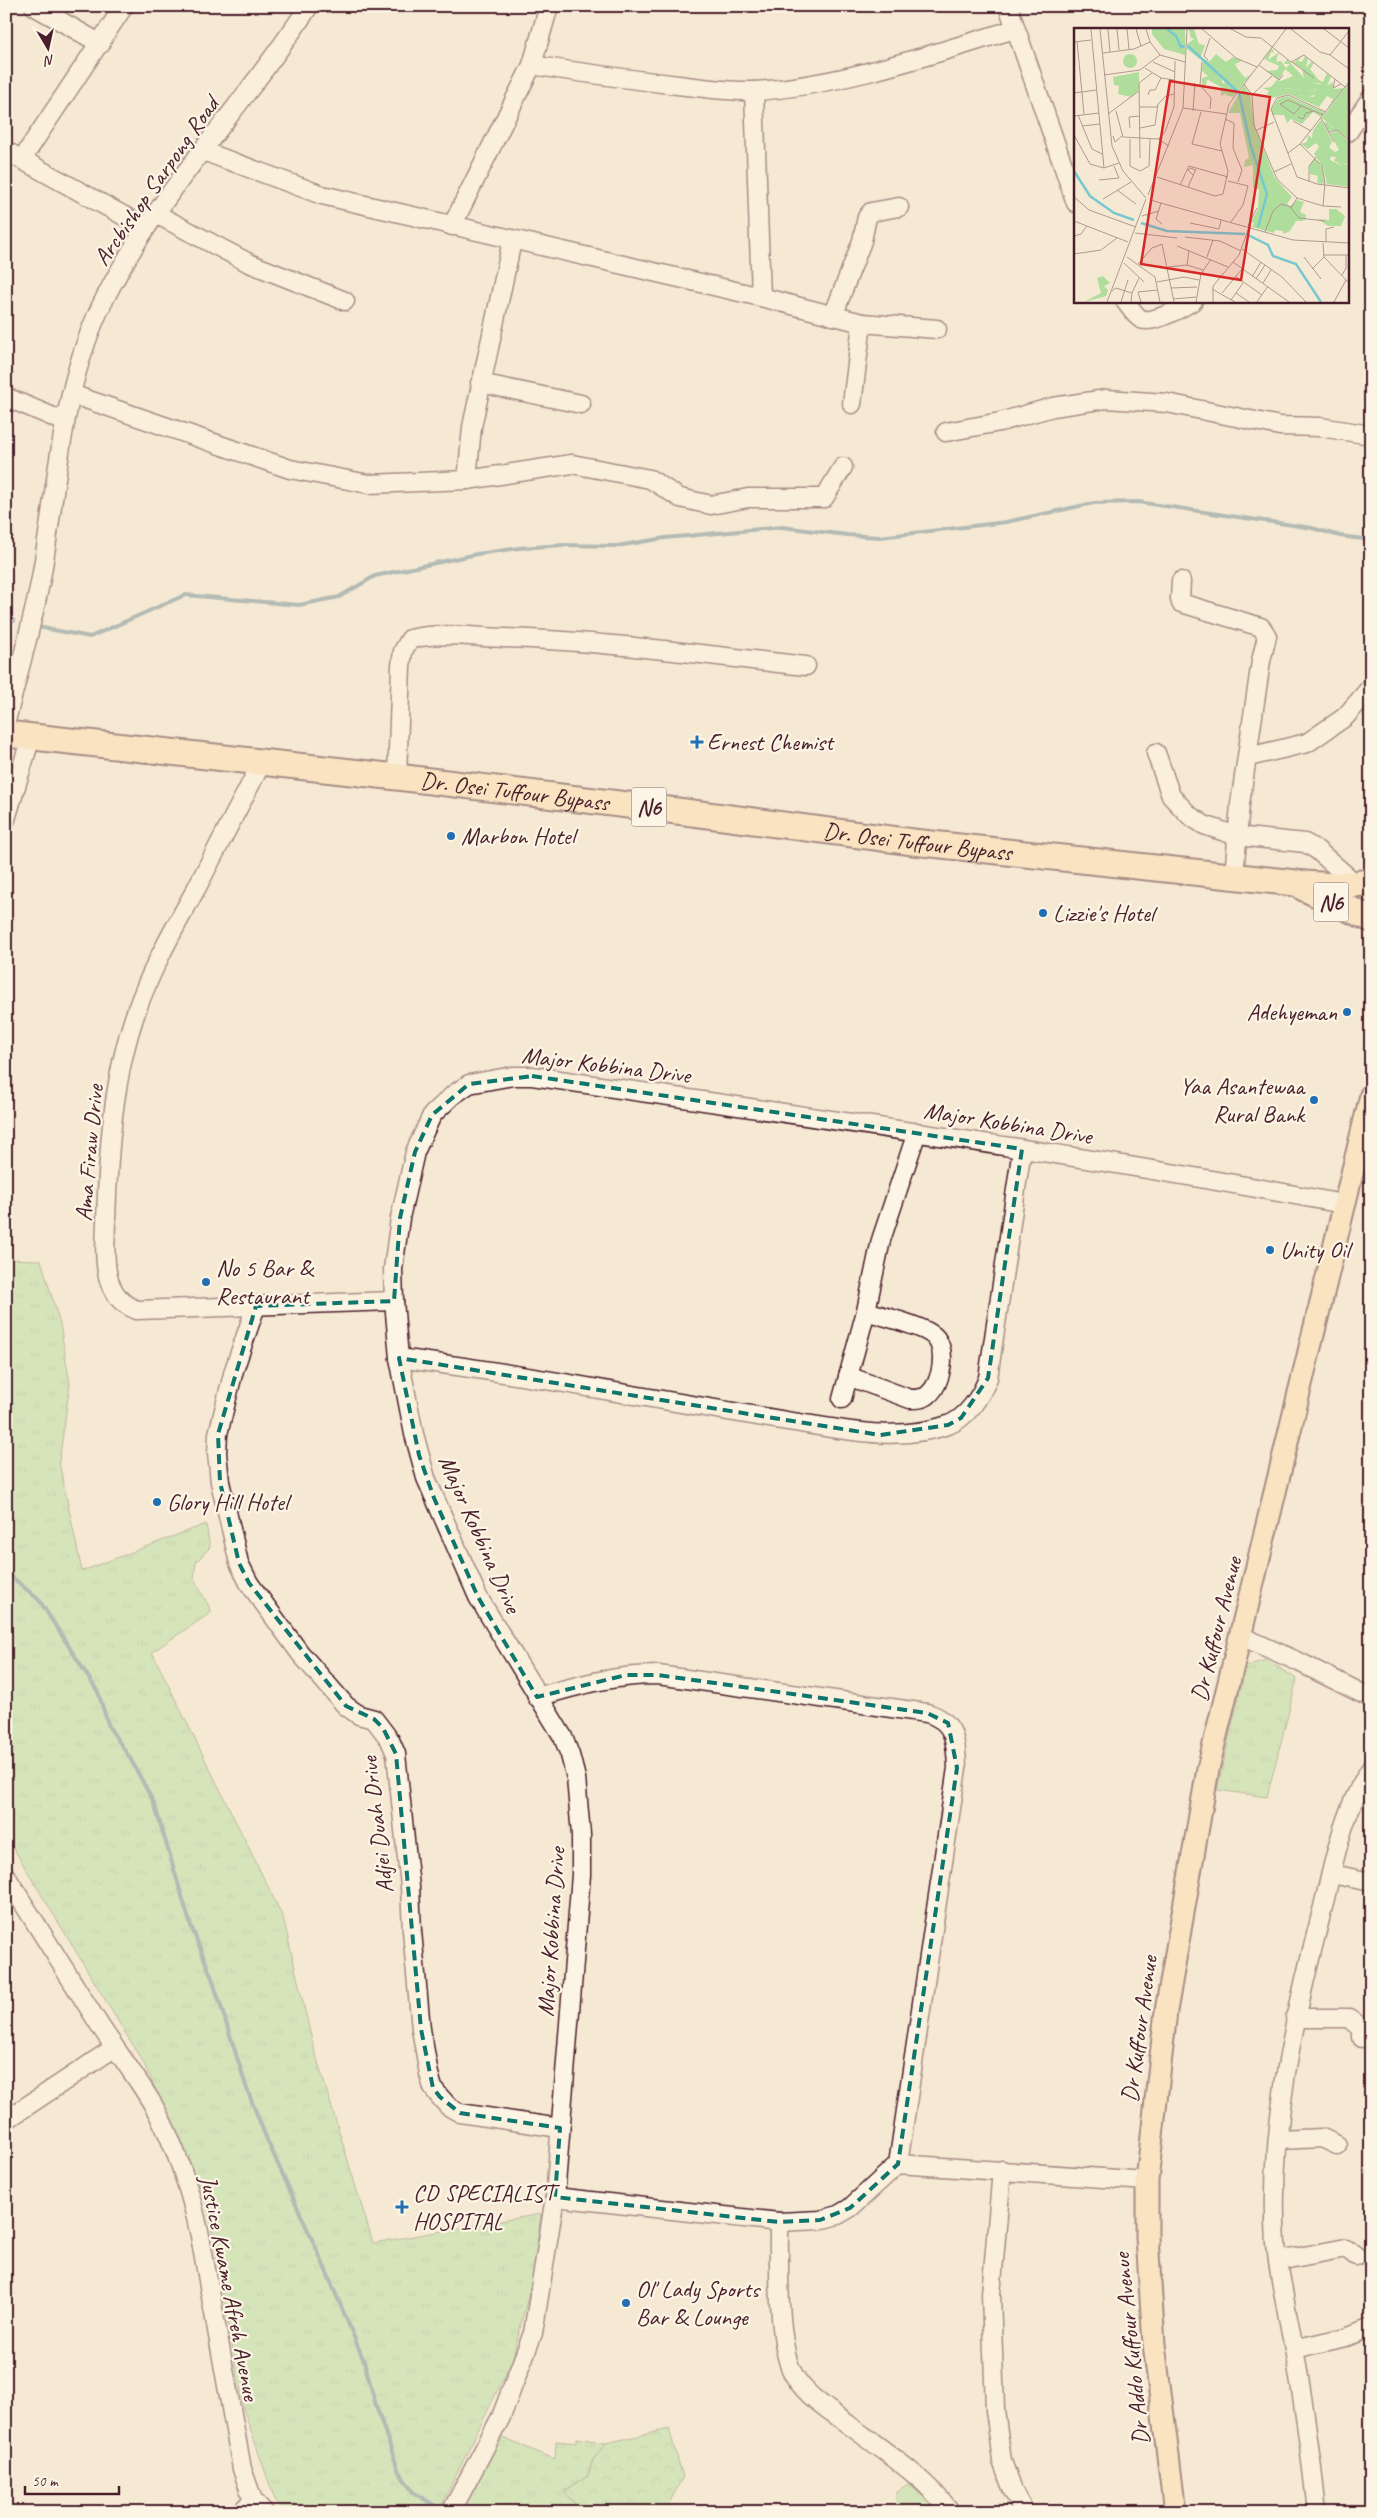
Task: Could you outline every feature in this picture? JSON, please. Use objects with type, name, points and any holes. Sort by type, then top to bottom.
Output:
[{"type":"highway","name":"Dr. Osei Tuffour Bypass","points":[[6,734],[397,777],[912,842],[1299,883],[1335,886],[1363,876]]},
{"type":"highway","name":"Dr. Osei Tuffour Bypass","points":[[1299,883],[1342,907],[1371,919]]},
{"type":"main road","name":"Dr Kuffour Avenue","points":[[1147,2181],[1166,2011],[1208,1769],[1343,1204],[1371,1096]]},
{"type":"main road","name":"Dr Addo Kuffour Avenue","points":[[1147,2181],[1149,2284],[1175,2512]]},
{"type":"street","points":[[34,6],[101,44]]},
{"type":"street","points":[[22,159],[101,44],[124,6]]},
{"type":"street","name":"Arcbishop Sarpong Road","points":[[6,721],[40,578],[65,422],[87,338],[106,296],[151,221],[283,45],[309,6]]},
{"type":"street","points":[[452,226],[532,65],[549,6]]},
{"type":"street","points":[[1008,6],[1074,197]]},
{"type":"street","points":[[532,65],[612,77],[733,91],[754,91],[809,84],[918,58],[1015,29]]},
{"type":"street","points":[[754,91],[761,297]]},
{"type":"street","points":[[1350,129],[1371,98]]},
{"type":"street","points":[[203,150],[322,195],[512,241],[761,297],[862,323],[937,329]]},
{"type":"street","points":[[6,151],[151,221],[249,263],[346,301]]},
{"type":"street","points":[[834,316],[862,241],[867,217],[871,212],[899,207]]},
{"type":"street","points":[[467,480],[472,427],[480,383],[512,241]]},
{"type":"street","points":[[1126,302],[1141,319],[1146,321],[1156,319],[1191,302]]},
{"type":"street","points":[[852,404],[862,323]]},
{"type":"street","points":[[480,383],[581,404]]},
{"type":"street","points":[[71,394],[303,472],[370,484],[467,480],[572,464],[650,479],[680,498],[710,505],[748,498],[824,498],[843,467]]},
{"type":"street","points":[[6,397],[65,422]]},
{"type":"street","points":[[946,432],[1000,422],[1052,407],[1106,399],[1167,403],[1280,426],[1320,427],[1371,435]]},
{"type":"street","points":[[1181,581],[1180,599],[1182,603],[1260,627],[1267,636],[1261,661],[1237,836],[1234,876]]},
{"type":"street","points":[[397,777],[401,666],[403,651],[410,638],[435,635],[555,640],[806,666]]},
{"type":"street","points":[[1248,757],[1307,743],[1345,717],[1371,687]]},
{"type":"street","points":[[6,819],[31,738]]},
{"type":"street","points":[[1156,753],[1171,796],[1189,815],[1204,825],[1237,836],[1305,843],[1363,876]]},
{"type":"street","name":"Ama Firaw Drive","points":[[262,762],[168,939],[147,982],[135,1013],[117,1090],[107,1182],[105,1261],[112,1289],[118,1300],[137,1310],[394,1301]]},
{"type":"street","name":"Major Kobbina Drive","points":[[451,2512],[501,2417],[533,2333],[555,2198],[580,1875],[581,1835],[576,1778],[563,1737],[478,1597],[434,1498],[419,1455],[399,1358],[394,1301],[394,1269],[400,1218],[415,1152],[432,1115],[453,1095],[469,1084],[513,1076],[532,1076],[916,1132],[1204,1178],[1343,1204]]},
{"type":"street","points":[[842,1399],[866,1311],[881,1240],[916,1132]]},
{"type":"street","points":[[399,1358],[545,1379],[716,1410],[880,1435],[921,1431],[948,1425],[962,1418],[983,1391],[988,1378],[1022,1149]]},
{"type":"street","name":"Adjei Duah Drive","points":[[256,1306],[234,1370],[218,1434],[217,1453],[222,1491],[239,1563],[249,1583],[300,1653],[346,1706],[359,1715],[374,1719],[383,1728],[396,1754],[410,1887],[421,2029],[433,2088],[448,2106],[460,2113],[560,2128]]},
{"type":"street","points":[[848,1376],[910,1399],[918,1399],[929,1394],[934,1387],[943,1359],[940,1343],[930,1332],[866,1311]]},
{"type":"street","points":[[1241,1636],[1371,1698]]},
{"type":"street","points":[[537,1697],[626,1675],[658,1675],[927,1713],[939,1716],[948,1723],[953,1738],[957,1768],[898,2164],[850,2208],[838,2215],[820,2220],[779,2222],[555,2198]]},
{"type":"street","points":[[1318,2512],[1309,2437],[1278,2261],[1275,2220],[1278,2140],[1285,2072],[1295,2018],[1343,1826],[1360,1785],[1371,1768]]},
{"type":"street","points":[[1332,1874],[1371,1882]]},
{"type":"street","name":"Justice Kwame Afreh Avenue","points":[[6,1876],[114,2048],[156,2110],[181,2168],[194,2209],[240,2460],[253,2508]]},
{"type":"street","points":[[1295,2018],[1349,2018],[1362,2028],[1362,2038]]},
{"type":"street","points":[[6,2120],[114,2048]]},
{"type":"street","points":[[1278,2140],[1322,2138],[1337,2145]]},
{"type":"street","points":[[898,2164],[1147,2181]]},
{"type":"street","points":[[1002,2170],[991,2294],[995,2410],[1002,2461],[1013,2491],[1024,2512]]},
{"type":"street","points":[[779,2222],[779,2275],[784,2328],[787,2353],[798,2382],[816,2400],[908,2469],[951,2512]]},
{"type":"street","points":[[1278,2261],[1346,2248],[1356,2256]]},
{"type":"street","points":[[1294,2349],[1340,2338],[1371,2327]]},
{"type":"highlighted area","points":[[532,1076],[1022,1149],[988,1378],[961,1418],[948,1425],[880,1435],[399,1358],[419,1455],[434,1498],[478,1597],[537,1697],[626,1675],[658,1675],[927,1713],[948,1723],[957,1768],[898,2164],[850,2208],[820,2220],[779,2222],[555,2197],[560,2128],[460,2113],[440,2097],[433,2088],[421,2029],[396,1754],[383,1728],[374,1719],[346,1706],[249,1583],[239,1563],[220,1482],[218,1434],[256,1306],[394,1301],[400,1218],[415,1152],[432,1115],[469,1084]]},
{"type":"green space","points":[[6,1259],[41,1260],[60,1324],[70,1384],[59,1462],[82,1571],[206,1524],[210,1547],[196,1562],[194,1579],[212,1612],[152,1652],[283,1917],[314,2049],[373,2243],[541,2214],[533,2276],[512,2361],[438,2512],[286,2512],[275,2500],[243,2408],[207,2204],[144,2064],[6,1836]]},
{"type":"green space","points":[[1266,1660],[1297,1679],[1267,1797],[1217,1790],[1246,1666]]},
{"type":"green space","points":[[669,2429],[683,2477],[666,2509],[667,2512],[582,2512],[564,2491],[587,2477],[593,2460],[606,2443]]},
{"type":"green space","points":[[500,2437],[555,2459],[556,2441],[577,2443],[577,2438],[606,2443],[593,2460],[587,2477],[564,2491],[582,2512],[460,2512]]},
{"type":"green space","points":[[908,2484],[932,2503],[936,2512],[898,2512],[896,2492]]},
{"type":"waterway","points":[[38,627],[90,637],[185,595],[299,605],[339,597],[375,576],[477,554],[519,548],[563,545],[617,546],[665,538],[782,527],[880,537],[1006,522],[1094,503],[1138,502],[1312,528],[1340,536],[1371,540]]},
{"type":"waterway","points":[[6,619],[14,621]]},
{"type":"waterway","points":[[6,1572],[39,1600],[98,1692],[109,1727],[130,1758],[154,1803],[191,1926],[212,1978],[247,2089],[267,2140],[325,2268],[364,2361],[377,2409],[399,2472],[413,2492],[437,2507]]},
{"type":"place","name":"Ernest Chemist","points":[[697,742]]},
{"type":"place","name":"Marbon Hotel","points":[[451,836]]},
{"type":"place","name":"Lizzie's Hotel","points":[[1043,913]]},
{"type":"place","name":"Adehyeman","points":[[1347,1012]]},
{"type":"place","name":"Yaa Asantewaa Rural Bank","points":[[1314,1100]]},
{"type":"place","name":"Unity Oil","points":[[1270,1250]]},
{"type":"place","name":"No 5 Bar & Restaurant","points":[[206,1282]]},
{"type":"place","name":"Glory Hill Hotel","points":[[157,1502]]},
{"type":"place","name":"CD SPECIALIST HOSPITAL","points":[[402,2207]]},
{"type":"place","name":"Ol' Lady Sports Bar & Lounge","points":[[626,2303]]}]
